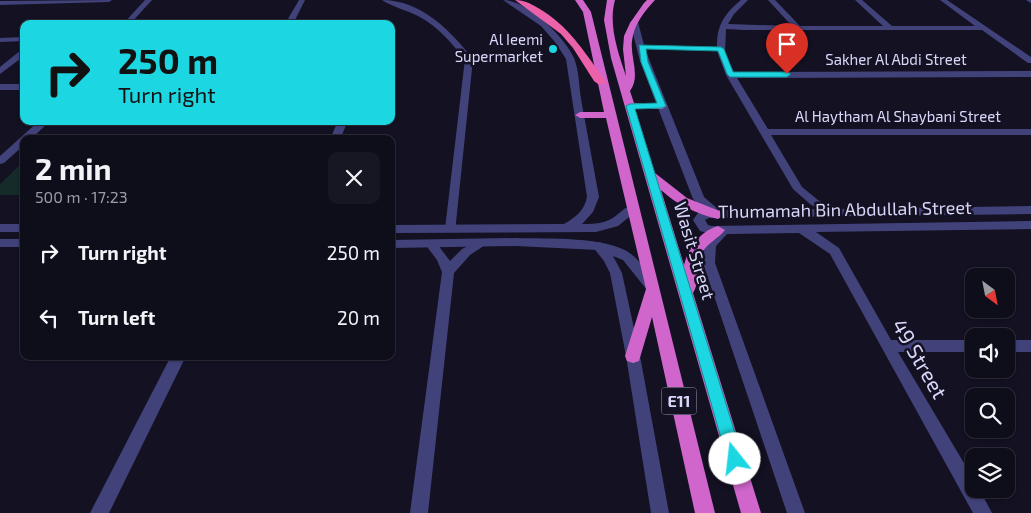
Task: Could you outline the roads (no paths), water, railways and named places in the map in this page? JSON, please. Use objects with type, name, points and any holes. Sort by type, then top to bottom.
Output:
[{"type":"highway","points":[[518,0],[545,16],[569,37],[581,52],[594,75],[602,82]]},
{"type":"highway","name":"E11","points":[[580,0],[587,12],[705,513]]},
{"type":"highway","name":"Wasit Street","points":[[611,0],[608,6],[608,24],[625,91],[751,513]]},
{"type":"highway","points":[[625,91],[631,78],[627,41],[641,10],[651,0]]},
{"type":"highway","points":[[630,106],[662,106]]},
{"type":"highway","points":[[580,115],[610,115]]},
{"type":"highway","points":[[650,172],[663,188],[675,197],[692,206],[718,215]]},
{"type":"highway","points":[[687,297],[693,255],[702,241],[722,230]]},
{"type":"highway","points":[[633,356],[653,288]]},
{"type":"street","points":[[0,4],[109,0]]},
{"type":"street","points":[[130,20],[149,0]]},
{"type":"street","points":[[291,20],[302,0]]},
{"type":"street","points":[[385,0],[410,9],[432,21],[451,37],[469,59],[451,229]]},
{"type":"street","points":[[506,0],[535,17],[561,43],[570,60],[593,196],[592,206],[578,222],[562,229],[556,239],[534,243]]},
{"type":"street","points":[[745,0],[731,12],[722,26],[721,49],[730,74],[798,189],[814,202],[838,214]]},
{"type":"street","points":[[765,0],[773,2],[798,28]]},
{"type":"street","points":[[858,0],[890,28]]},
{"type":"street","points":[[943,0],[1031,61]]},
{"type":"street","points":[[634,22],[642,47],[644,62],[699,198],[718,215]]},
{"type":"street","points":[[722,26],[744,28],[984,28]]},
{"type":"street","points":[[0,40],[20,39]]},
{"type":"street","points":[[642,47],[721,49]]},
{"type":"street","points":[[1017,51],[1031,51]]},
{"type":"street","points":[[0,71],[20,55]]},
{"type":"street","name":"Sakher Al Abdi Street","points":[[730,74],[1031,74]]},
{"type":"street","points":[[0,87],[20,87]]},
{"type":"street","points":[[30,135],[41,125]]},
{"type":"street","name":"Al Haytham Al Shaybani Street","points":[[764,132],[1031,132]]},
{"type":"street","points":[[0,146],[20,142]]},
{"type":"street","points":[[0,161],[20,144]]},
{"type":"street","points":[[784,214],[798,204],[798,189]]},
{"type":"street","points":[[395,229],[586,229],[606,226],[633,209]]},
{"type":"street","name":"Thumamah Bin Abdullah Street","points":[[1031,210],[705,215],[699,220],[704,228],[722,230],[1031,225]]},
{"type":"street","points":[[0,228],[20,228]]},
{"type":"street","name":"49 Street","points":[[801,228],[836,251],[887,346],[983,513]]},
{"type":"street","points":[[836,251],[836,238],[843,228]]},
{"type":"street","points":[[722,230],[710,243],[708,252],[709,263],[796,513]]},
{"type":"street","points":[[0,243],[20,243]]},
{"type":"street","points":[[419,513],[448,272],[459,258],[482,243]]},
{"type":"street","points":[[395,244],[534,243],[598,246],[613,250],[627,257],[653,288]]},
{"type":"street","points":[[430,244],[442,259],[448,272]]},
{"type":"street","points":[[598,246],[610,259],[616,273],[633,356],[660,513]]},
{"type":"street","points":[[887,346],[965,346]]},
{"type":"street","points":[[1015,346],[1031,346]]},
{"type":"street","points":[[99,513],[178,360]]},
{"type":"place","name":"Al Ieemi Supermarket","points":[[553,49]]}]
